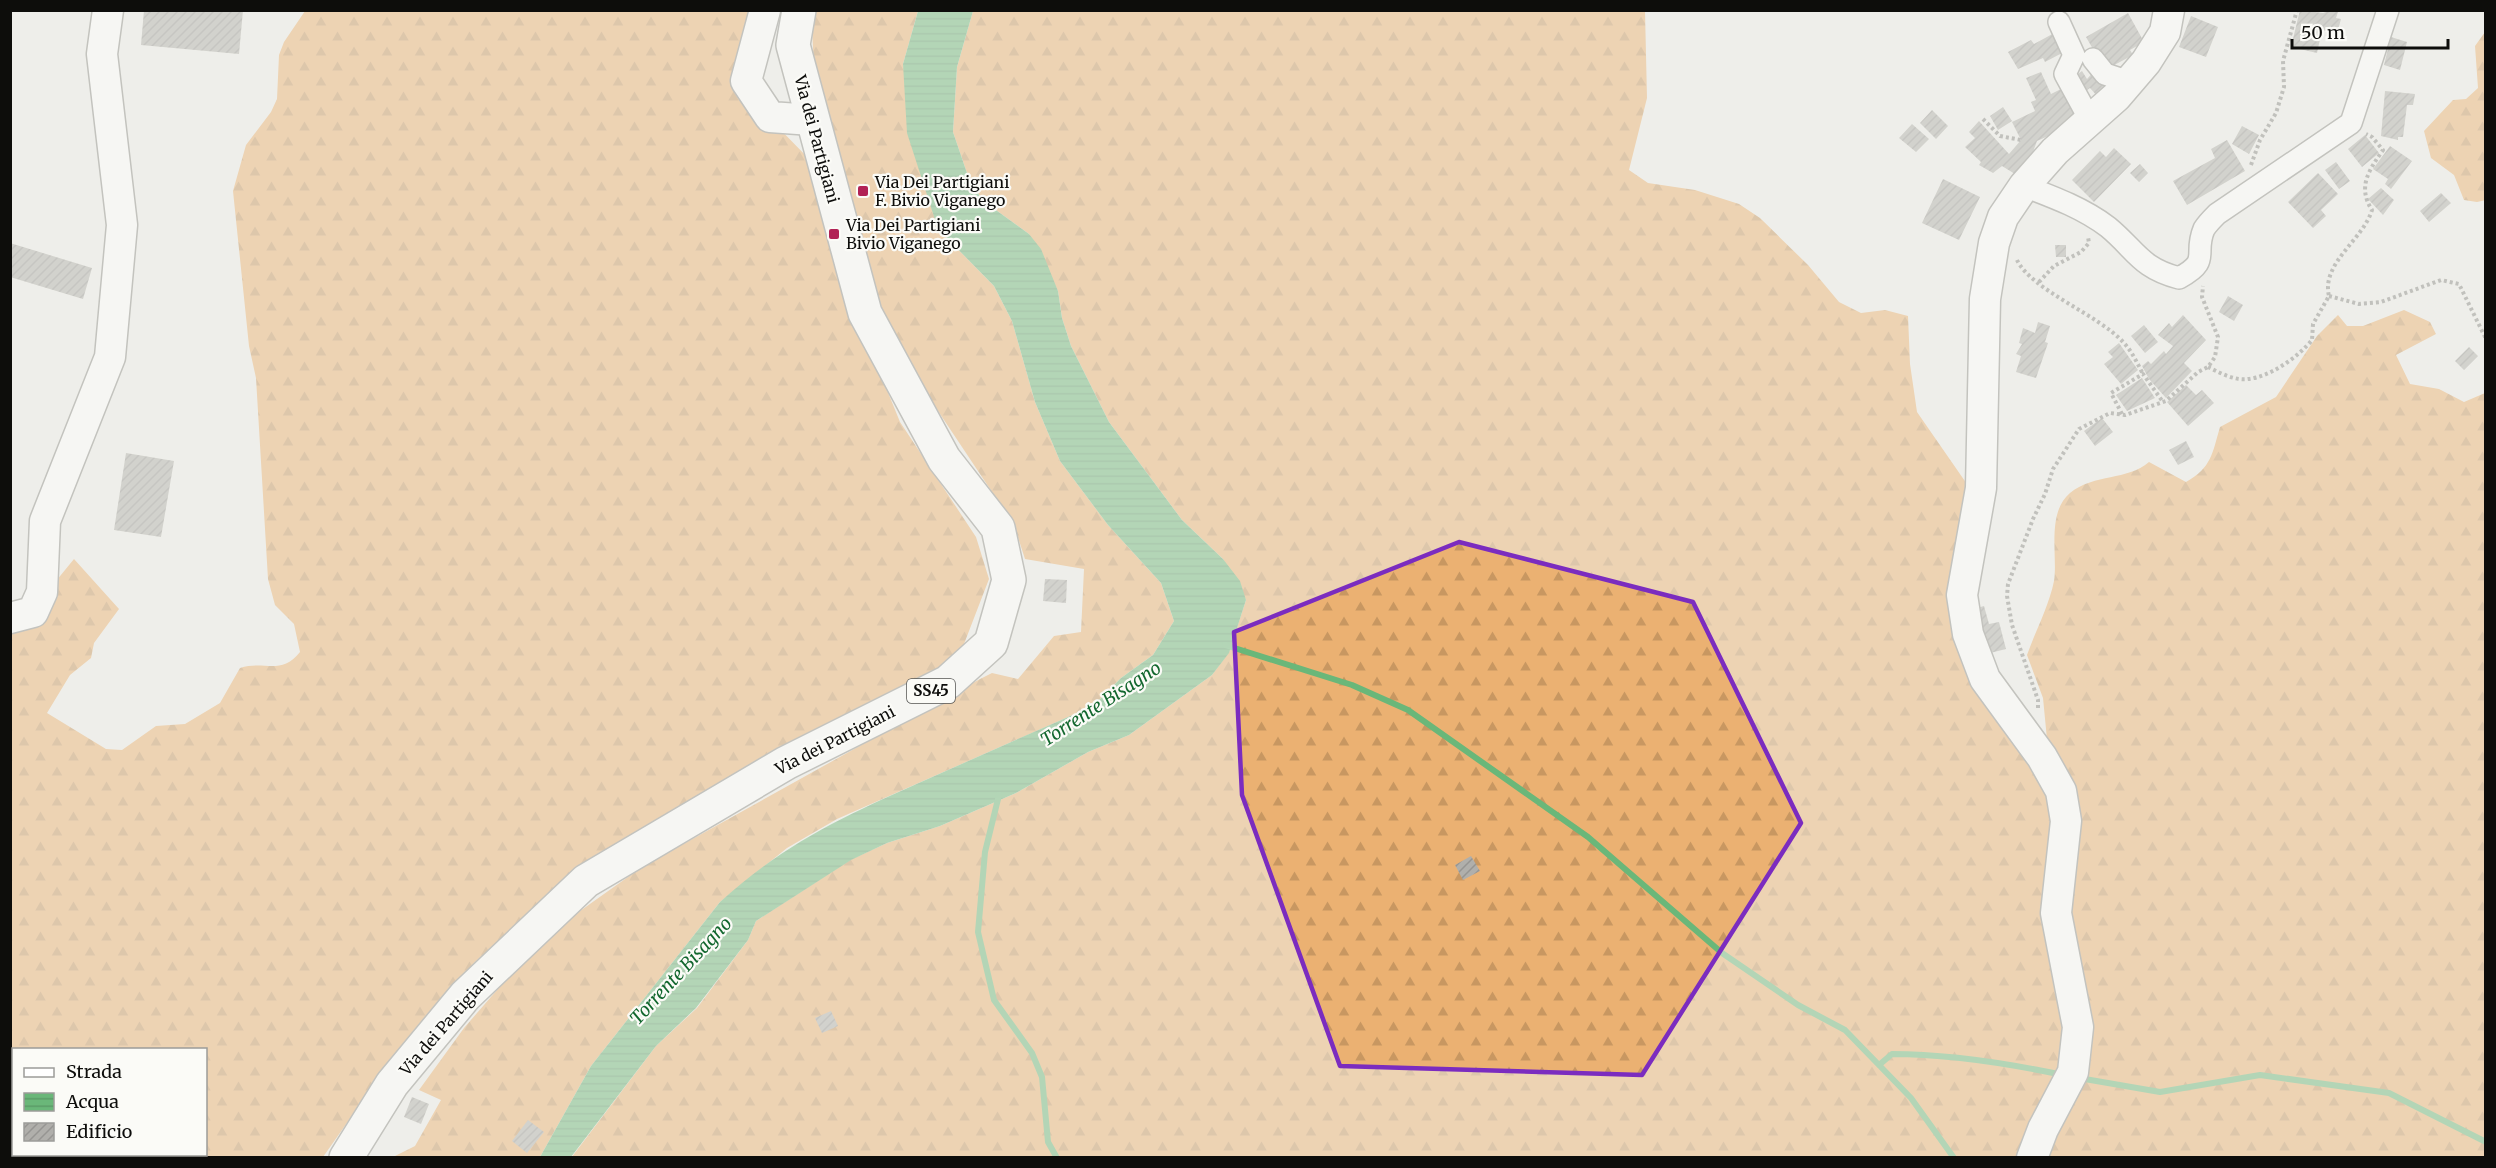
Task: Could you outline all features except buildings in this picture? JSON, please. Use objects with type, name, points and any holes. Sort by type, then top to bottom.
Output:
[{"type":"main road","points":[[10,618],[33,612],[42,592],[45,521],[110,357],[122,225],[102,54],[108,10]]},
{"type":"main road","points":[[765,10],[746,81],[770,117],[812,120]]},
{"type":"main road","name":"Via dei Partigiani","points":[[346,1158],[392,1084],[465,996],[586,880],[786,763],[948,682],[991,643],[1009,580],[998,528],[944,459],[865,313],[793,45],[799,10]]},
{"type":"main road","points":[[2032,1158],[2043,1129],[2068,1081],[2078,1027],[2056,913],[2066,821],[2061,791],[2042,757],[1985,679],[1968,634],[1962,595],[1981,488],[1985,299],[1994,243],[2003,217],[2024,186],[2055,151],[2129,82],[2146,62],[2165,32],[2169,10]]},
{"type":"street","points":[[2024,186],[2065,202],[2083,212],[2109,228],[2153,270],[2179,278],[2194,270],[2200,260],[2204,229],[2217,214],[2351,123],[2388,10]]},
{"type":"street","points":[[2058,21],[2074,55],[2065,74],[2090,120]]},
{"type":"street","points":[[2093,58],[2106,74],[2129,82]]},
{"type":"path","points":[[2249,192],[2248,171],[2260,140],[2276,113],[2283,87],[2283,61],[2297,10]]},
{"type":"path","points":[[1983,118],[2000,136],[2020,140]]},
{"type":"path","points":[[2208,367],[2228,377],[2248,380],[2280,367],[2312,340],[2313,324],[2329,296],[2326,284],[2332,269],[2367,224],[2372,210],[2364,197],[2365,182],[2383,150],[2372,137],[2351,123]]},
{"type":"path","points":[[2039,282],[2054,266],[2081,252],[2089,243],[2088,232],[2079,223],[2080,213],[2083,212]]},
{"type":"path","points":[[2015,255],[2019,266],[2100,322],[2123,342],[2163,402]]},
{"type":"path","points":[[2038,717],[2038,700],[2012,625],[2007,596],[2008,584],[2053,469],[2079,429],[2110,412],[2122,414],[2163,402],[2198,372],[2208,367],[2215,357],[2218,337],[2202,297],[2205,274],[2200,260]]},
{"type":"path","points":[[2329,296],[2360,304],[2381,302],[2441,280],[2459,284],[2486,339]]},
{"type":"path","points":[[2122,414],[2111,393],[2143,374]]},
{"type":"highlighted area","points":[[1459,542],[1693,602],[1801,823],[1642,1075],[1340,1066],[1242,795],[1234,632]]},
{"type":"green space","points":[[811,10],[918,11],[903,64],[938,229],[994,286],[1012,321],[1035,402],[1060,461],[1108,525],[1161,583],[1174,621],[1153,655],[1121,678],[1093,706],[837,819],[787,848],[720,902],[591,1066],[540,1157],[391,1158],[415,1146],[441,1100],[419,1090],[464,1028],[542,938],[642,867],[992,673],[1018,679],[1054,636],[1081,632],[1084,569],[1025,559],[1014,525],[904,360],[864,265],[814,67]]},
{"type":"green space","points":[[305,11],[752,11],[734,82],[811,161],[861,326],[900,422],[976,537],[989,579],[964,644],[933,673],[656,820],[579,868],[475,962],[382,1073],[323,1157],[11,1158],[11,634],[42,621],[56,581],[74,559],[119,609],[94,643],[91,658],[70,675],[47,713],[106,749],[122,750],[156,726],[185,724],[220,703],[240,668],[279,666],[286,664],[300,652],[294,624],[275,605],[268,579],[256,378],[249,346],[233,191],[246,145],[271,112],[277,99],[279,55],[284,42]]},
{"type":"green space","points":[[973,11],[1645,11],[1647,98],[1629,170],[1648,183],[1695,190],[1739,204],[1760,218],[1808,265],[1839,302],[1861,313],[1885,310],[1908,316],[1910,364],[1917,412],[1969,487],[1952,595],[2049,794],[2065,1027],[2061,1068],[2018,1157],[571,1158],[656,1046],[697,1008],[748,940],[756,921],[850,860],[887,843],[940,826],[1016,793],[1088,752],[1129,735],[1212,675],[1229,652],[1246,600],[1223,559],[1182,520],[1109,422],[1071,346],[1062,318],[1058,291],[1029,234],[982,200],[968,176],[953,132],[957,67]]},
{"type":"green space","points":[[2485,32],[2486,200],[2477,202],[2464,200],[2454,175],[2431,158],[2424,131],[2453,100],[2466,99],[2478,88],[2475,46]]},
{"type":"green space","points":[[2404,310],[2430,322],[2436,334],[2396,355],[2410,384],[2439,389],[2464,402],[2485,393],[2485,1157],[2045,1157],[2080,1080],[2043,698],[2027,655],[2054,581],[2054,535],[2058,512],[2070,493],[2080,487],[2100,479],[2131,472],[2149,462],[2186,482],[2201,471],[2210,459],[2220,427],[2276,397],[2317,336],[2338,315],[2347,326],[2363,326]]},
{"type":"water","name":"Torrente Bisagno","points":[[918,11],[973,11],[957,67],[953,132],[968,176],[982,200],[1029,234],[1041,249],[1058,291],[1062,318],[1071,346],[1109,422],[1182,520],[1223,559],[1240,581],[1246,600],[1229,653],[1212,675],[1129,735],[1088,752],[1016,793],[940,826],[887,843],[851,860],[756,921],[748,940],[696,1008],[656,1046],[571,1157],[540,1157],[591,1066],[720,902],[795,845],[846,817],[1093,706],[1121,678],[1153,655],[1174,621],[1161,583],[1108,525],[1060,461],[1035,402],[1012,321],[994,286],[938,229],[907,133],[903,64]]},
{"type":"waterway","points":[[1225,645],[1352,685],[1408,710],[1588,837],[1722,953],[1798,1005],[1845,1030],[1911,1098],[1954,1158]]},
{"type":"waterway","points":[[999,795],[985,852],[978,932],[994,1000],[1032,1053],[1042,1077],[1048,1142],[1057,1158]]},
{"type":"waterway","points":[[1879,1065],[1892,1054],[1914,1054],[1978,1060],[2063,1075]]},
{"type":"waterway","points":[[2079,1078],[2160,1092],[2260,1075],[2389,1093],[2486,1142]]},
{"type":"place","name":"Via Dei Partigiani F. Bivio Viganego","points":[[863,191]]},
{"type":"place","name":"Via Dei Partigiani Bivio Viganego","points":[[834,234]]}]
